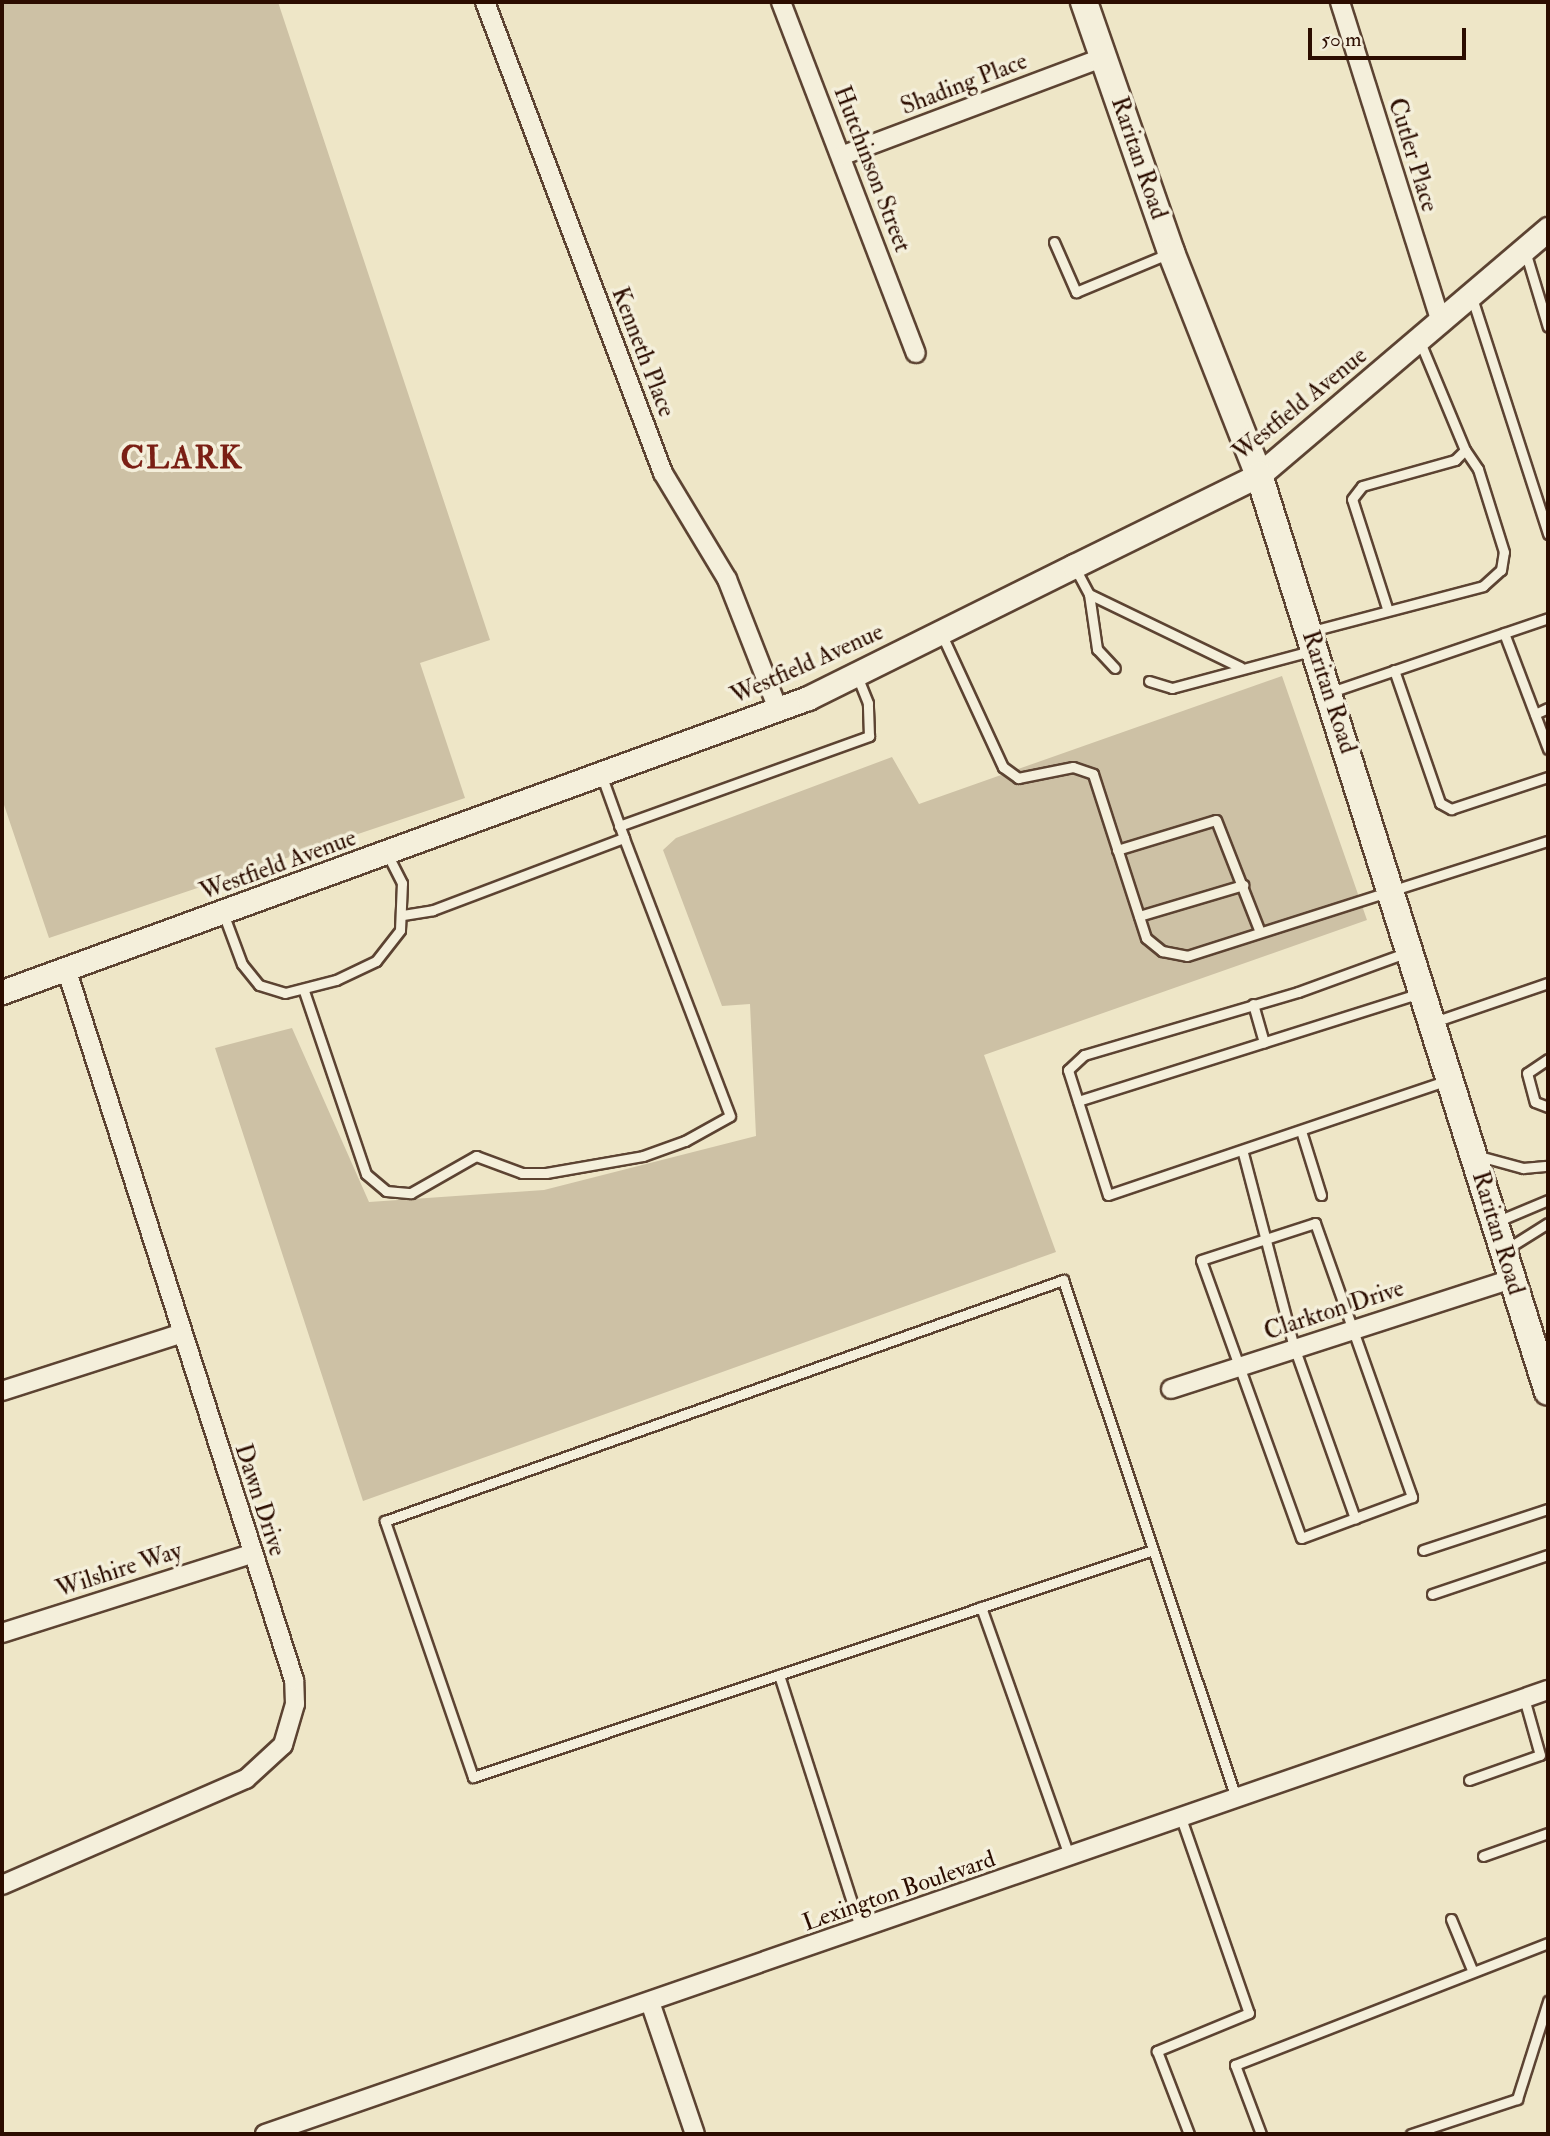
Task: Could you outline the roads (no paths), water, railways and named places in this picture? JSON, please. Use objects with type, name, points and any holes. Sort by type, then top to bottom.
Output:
[{"type":"main road","name":"Raritan Road","points":[[1084,2],[1171,252],[1259,475],[1330,692],[1548,1392]]},
{"type":"street","name":"Kenneth Place","points":[[485,2],[663,473],[727,579],[778,709]]},
{"type":"street","name":"Hutchinson Street","points":[[781,2],[916,353]]},
{"type":"street","name":"Cutler Place","points":[[1340,2],[1440,323]]},
{"type":"street","name":"Shading Place","points":[[841,156],[1105,57]]},
{"type":"street","name":"Westfield Avenue","points":[[5,986],[66,968],[387,853],[778,709],[856,674],[1259,475],[1420,341],[1548,229]]},
{"type":"street","name":"Dawn Drive","points":[[2,1885],[246,1779],[275,1755],[292,1726],[294,1680],[180,1334],[66,968]]},
{"type":"street","name":"Clarkton Drive","points":[[1171,1388],[1512,1279]]},
{"type":"street","points":[[2,1391],[180,1334]]},
{"type":"street","name":"Wilshire Way","points":[[2,1633],[251,1553]]},
{"type":"street","name":"Lexington Boulevard","points":[[265,2134],[1237,1802],[1548,1690]]},
{"type":"street","points":[[650,2002],[695,2134]]},
{"type":"lane","points":[[1054,242],[1076,292],[1171,252]]},
{"type":"lane","points":[[1524,250],[1548,327]]},
{"type":"lane","points":[[1471,296],[1548,534]]},
{"type":"lane","points":[[1149,681],[1172,688],[1240,667],[1313,641],[1387,608],[1483,586],[1501,570],[1504,552],[1478,469],[1465,450],[1420,341]]},
{"type":"lane","points":[[1387,608],[1352,499],[1362,486],[1455,460],[1465,450]]},
{"type":"lane","points":[[1074,566],[1089,594],[1097,649],[1115,668]]},
{"type":"lane","points":[[1089,594],[1240,667]]},
{"type":"lane","points":[[1330,692],[1548,618]]},
{"type":"lane","points":[[940,632],[995,759],[1018,778],[1073,767],[1093,774],[1146,938],[1162,951],[1187,956],[1390,888],[1548,841]]},
{"type":"lane","points":[[1504,633],[1548,749]]},
{"type":"lane","points":[[1394,670],[1440,803],[1451,809],[1548,778]]},
{"type":"lane","points":[[619,826],[869,736],[868,703],[856,674]]},
{"type":"lane","points":[[1535,714],[1548,708]]},
{"type":"lane","points":[[304,990],[366,1174],[386,1191],[411,1193],[476,1156],[522,1173],[547,1173],[643,1156],[730,1116],[601,774]]},
{"type":"lane","points":[[1117,850],[1216,820],[1260,932]]},
{"type":"lane","points":[[403,915],[433,910],[624,838]]},
{"type":"lane","points":[[223,913],[249,976],[271,990],[304,990],[376,961],[393,943],[403,915],[402,883],[387,853]]},
{"type":"lane","points":[[1139,916],[1243,885]]},
{"type":"lane","points":[[1410,951],[1253,1004],[1073,1060],[1068,1070],[1108,1195],[1302,1134],[1450,1079]]},
{"type":"lane","points":[[1432,1023],[1548,983]]},
{"type":"lane","points":[[1078,1101],[1423,992]]},
{"type":"lane","points":[[1253,1004],[1264,1042]]},
{"type":"lane","points":[[1548,1059],[1527,1073],[1535,1102],[1548,1107]]},
{"type":"lane","points":[[1302,1134],[1321,1195]]},
{"type":"lane","points":[[1472,1151],[1523,1168],[1548,1166]]},
{"type":"lane","points":[[1243,1153],[1264,1219],[1262,1240],[1294,1347],[1355,1518]]},
{"type":"lane","points":[[1495,1223],[1548,1200]]},
{"type":"lane","points":[[1315,1223],[1354,1329],[1412,1497],[1301,1538],[1201,1260],[1315,1223]]},
{"type":"lane","points":[[1503,1251],[1548,1223]]},
{"type":"lane","points":[[1153,1550],[473,1777],[385,1521],[1063,1280],[1153,1550],[1237,1802]]},
{"type":"lane","points":[[1423,1550],[1548,1509]]},
{"type":"lane","points":[[1432,1594],[1548,1555]]},
{"type":"lane","points":[[981,1607],[1070,1859]]},
{"type":"lane","points":[[779,1675],[861,1930]]},
{"type":"lane","points":[[1469,1780],[1540,1755],[1524,1698]]},
{"type":"lane","points":[[1182,1821],[1248,2013],[1157,2051],[1189,2134]]},
{"type":"lane","points":[[1483,1856],[1548,1833]]},
{"type":"lane","points":[[1451,1919],[1473,1972]]},
{"type":"lane","points":[[1261,2134],[1235,2065],[1548,1943]]},
{"type":"lane","points":[[1411,2134],[1517,2099],[1548,2001]]},
{"type":"district","name":"CLARK","points":[[182,458]]}]
